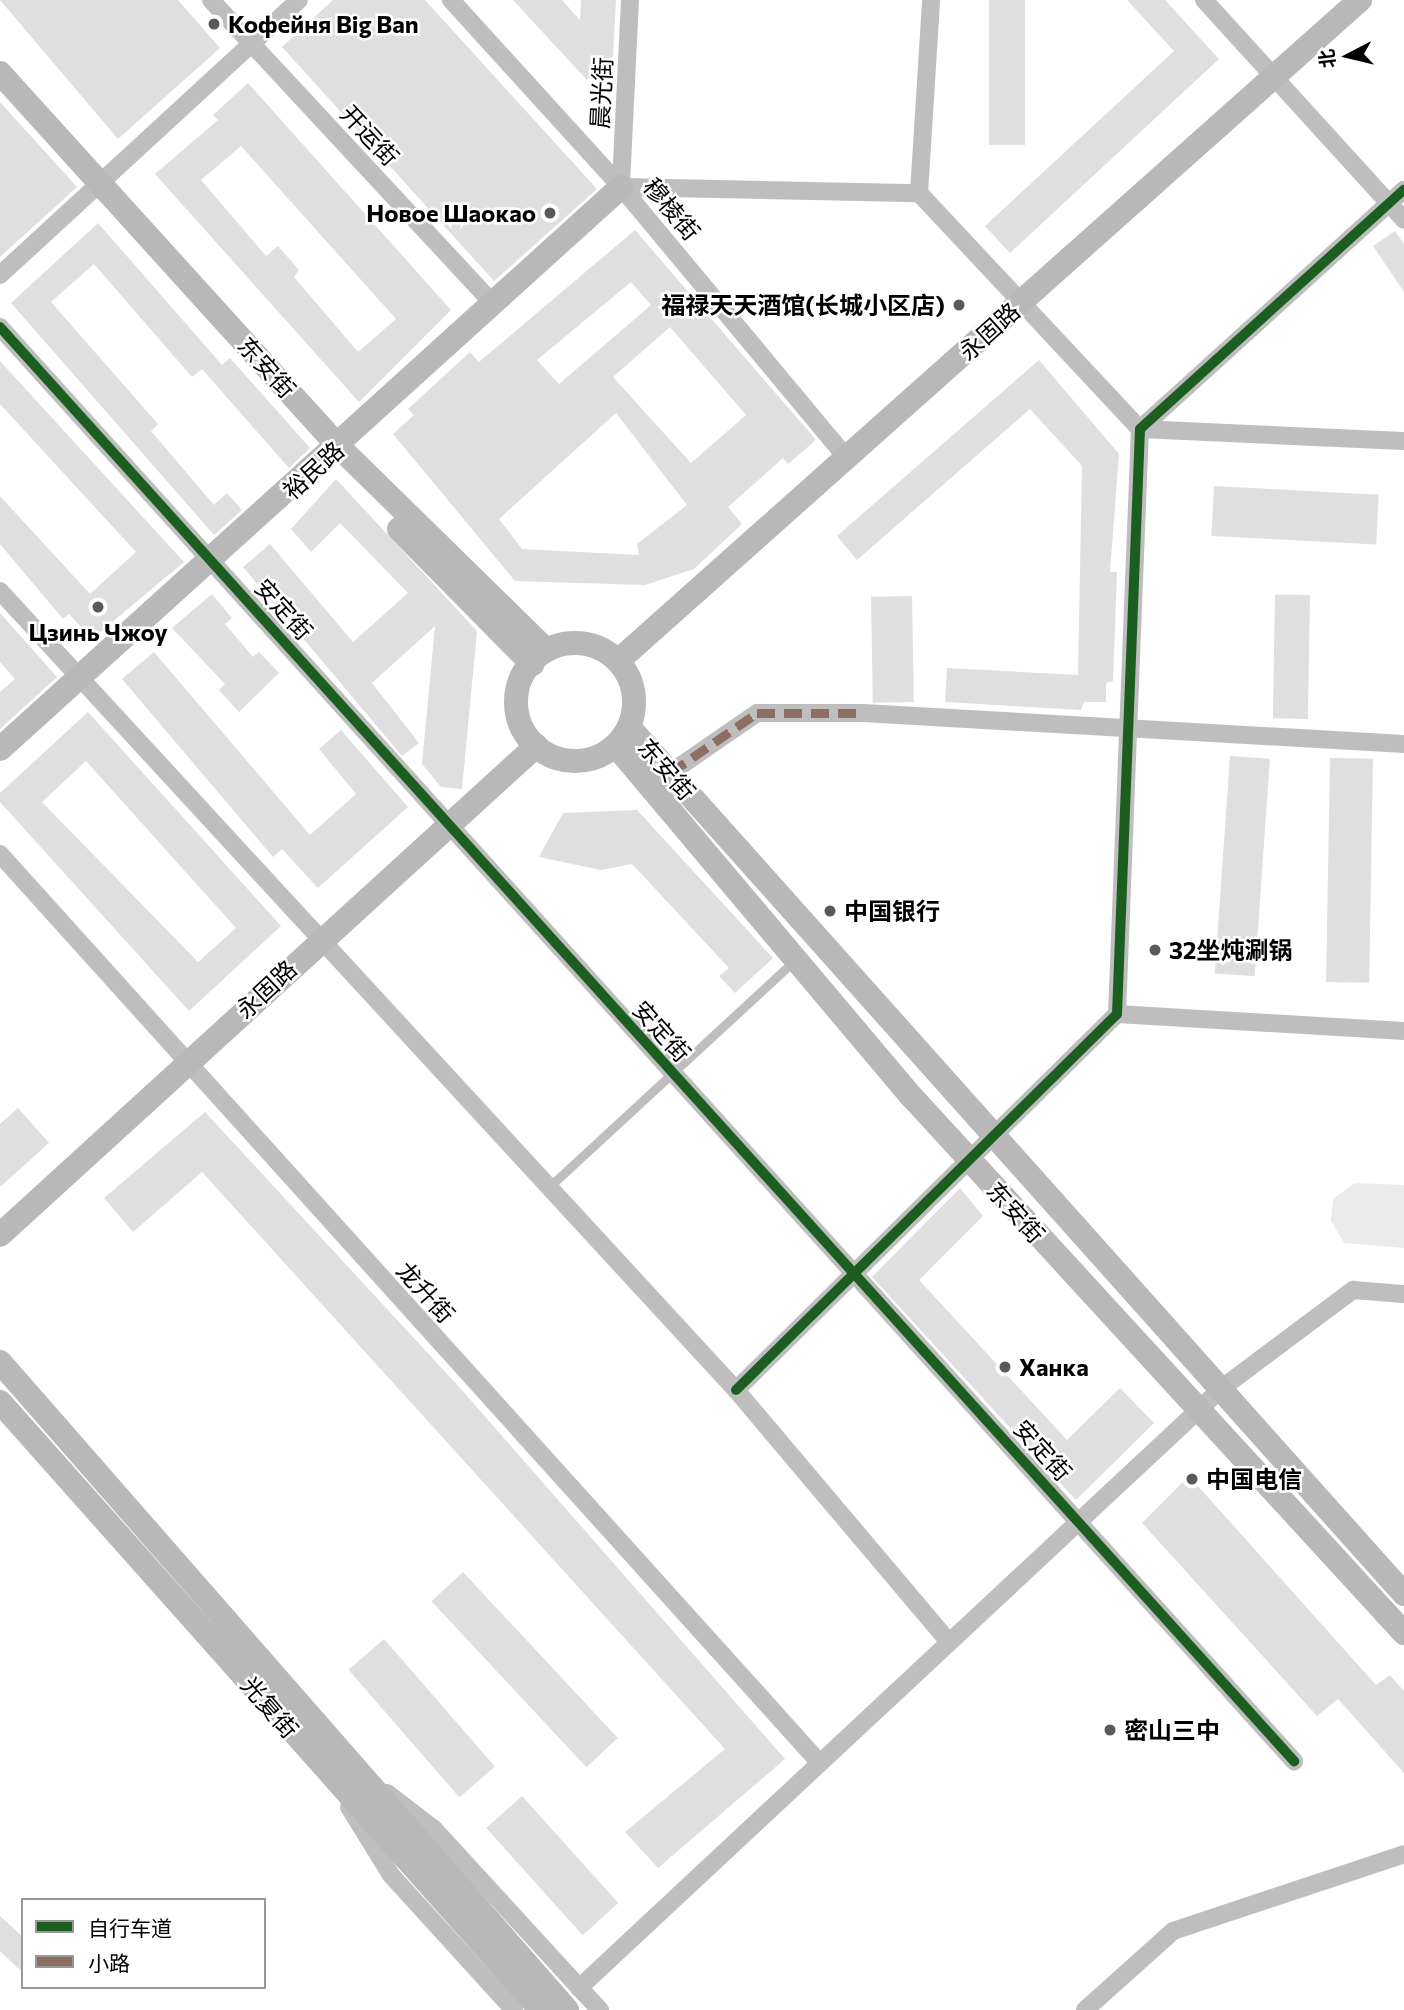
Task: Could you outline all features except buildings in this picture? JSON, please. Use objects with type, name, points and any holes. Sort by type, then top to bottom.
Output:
[{"type":"main road","name":"永固路","points":[[618,661],[1360,0]]},
{"type":"main road","name":"东安街","points":[[0,73],[95,189],[334,452],[538,657]]},
{"type":"main road","name":"东安街","points":[[0,95],[95,189]]},
{"type":"main road","name":"裕民路","points":[[0,749],[334,452],[621,187]]},
{"type":"main road","points":[[577,642],[618,661],[631,681],[622,736],[573,762],[536,746],[519,723],[515,700],[538,657],[577,642]]},
{"type":"main road","name":"东安街","points":[[622,736],[670,773],[1404,1594]]},
{"type":"main road","name":"东安街","points":[[622,736],[796,959],[967,1157],[1404,1633]]},
{"type":"main road","name":"永固路","points":[[0,1235],[446,824],[536,746]]},
{"type":"main road","points":[[0,1362],[337,1767],[566,2010]]},
{"type":"main road","name":"光复街","points":[[0,1402],[337,1767],[541,2010]]},
{"type":"street","name":"开运街","points":[[211,0],[493,303]]},
{"type":"street","points":[[0,275],[299,0]]},
{"type":"street","name":"穆棱街","points":[[450,0],[621,187],[847,457]]},
{"type":"street","name":"晨光街","points":[[621,187],[630,0]]},
{"type":"street","points":[[919,193],[930,0]]},
{"type":"street","points":[[1205,0],[1404,220]]},
{"type":"street","points":[[621,187],[919,193],[1025,299],[1140,429],[1117,1014],[967,1157],[736,1390]]},
{"type":"street","points":[[1140,429],[1404,190]]},
{"type":"street","name":"安定街","points":[[0,327],[1294,1761]]},
{"type":"street","points":[[1140,429],[1404,441]]},
{"type":"street","points":[[0,591],[736,1390],[948,1641]]},
{"type":"street","points":[[670,773],[757,713],[863,713],[1404,744]]},
{"type":"street","name":"龙升街","points":[[0,854],[818,1762]]},
{"type":"street","points":[[1117,1014],[1404,1031]]},
{"type":"street","points":[[579,1988],[818,1762],[1222,1388],[1353,1290],[1404,1294]]},
{"type":"street","points":[[337,1767],[434,1829],[600,2010]]},
{"type":"street","points":[[337,1767],[391,1875],[514,2010]]},
{"type":"street","points":[[1085,2010],[1174,1931],[1404,1854]]},
{"type":"lane","points":[[549,1187],[670,1070],[796,959]]},
{"type":"shaded area","points":[[1355,1183],[1404,1185],[1404,1248],[1344,1243],[1331,1221],[1333,1199]]},
{"type":"marked path","points":[[670,773],[757,713],[863,713]]},
{"type":"cycle path","points":[[736,1390],[1117,1014],[1140,429],[1404,190]]},
{"type":"cycle path","points":[[0,327],[1294,1761]]},
{"type":"place","name":"Кофейня Big Ban","points":[[214,24]]},
{"type":"place","name":"Новое Шаокао","points":[[550,213]]},
{"type":"place","name":"福禄天天酒馆(长城小区店)","points":[[959,305]]},
{"type":"place","name":"Цзинь Чжоу","points":[[98,607]]},
{"type":"place","name":"中国银行","points":[[830,911]]},
{"type":"place","name":"32坐炖涮锅","points":[[1155,950]]},
{"type":"place","name":"Ханка","points":[[1005,1367]]},
{"type":"place","name":"中国电信","points":[[1192,1479]]},
{"type":"place","name":"密山三中","points":[[1110,1730]]}]
